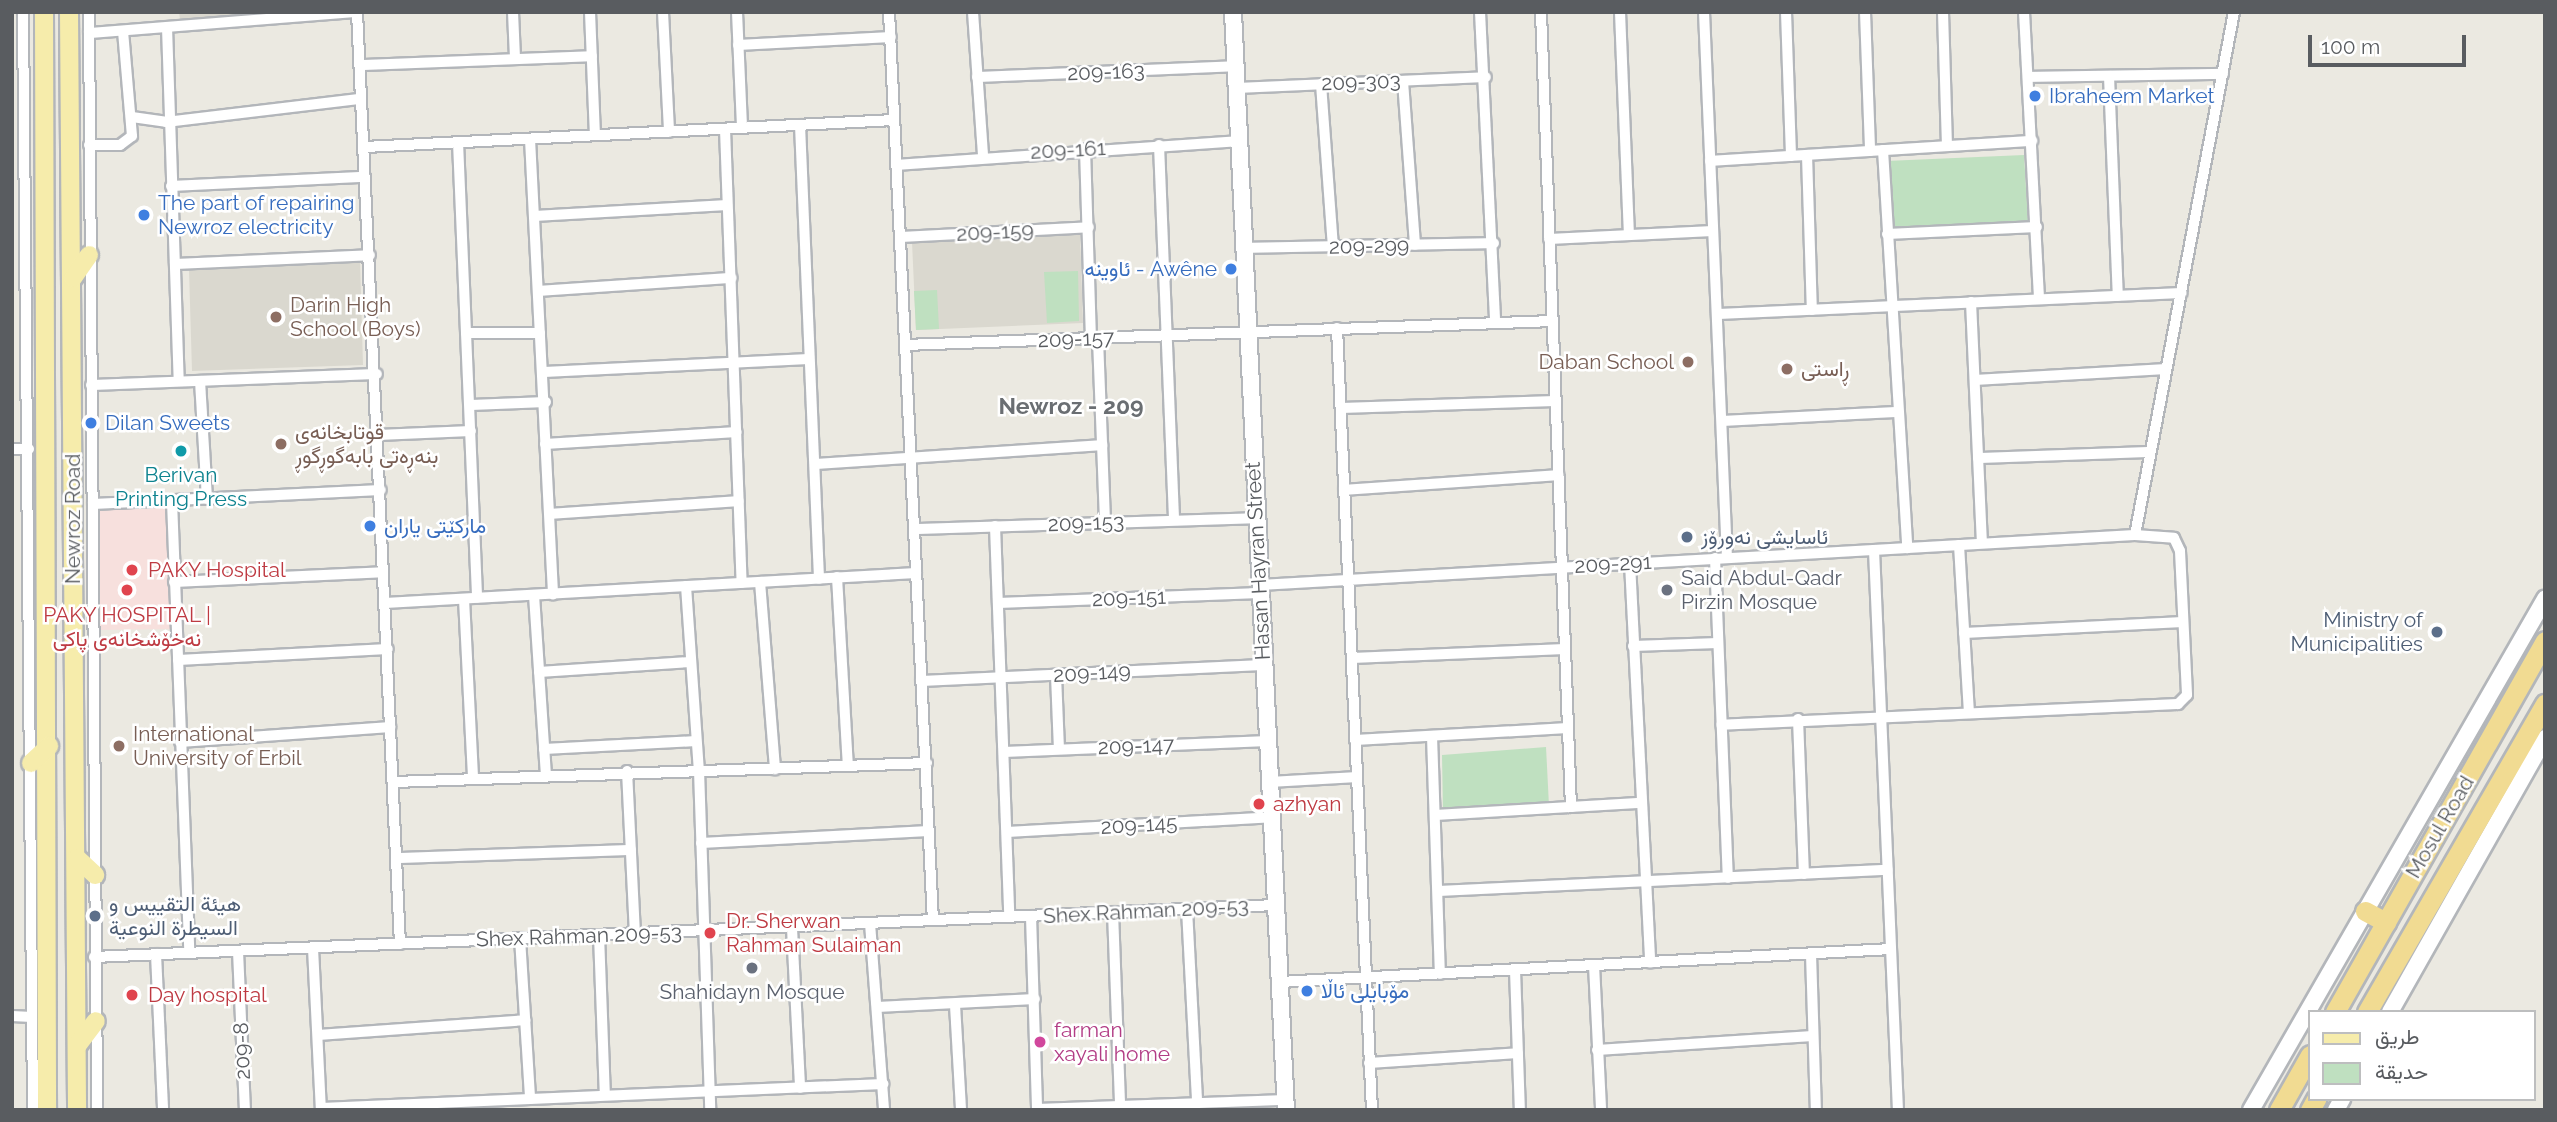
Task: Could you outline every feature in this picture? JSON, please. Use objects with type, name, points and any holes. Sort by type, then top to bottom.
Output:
[{"type":"highway","name":"Mosul Road","points":[[2336,1010],[2545,641]]},
{"type":"highway","name":"Mosul Road","points":[[2368,1010],[2545,704]]},
{"type":"highway","points":[[2365,911],[2386,922]]},
{"type":"highway","points":[[2279,1110],[2308,1059]]},
{"type":"main road","name":"Newroz Road","points":[[44,12],[50,671],[47,1110]]},
{"type":"main road","name":"Newroz Road","points":[[69,12],[77,1110]]},
{"type":"main road","points":[[73,278],[89,255]]},
{"type":"main road","points":[[50,671],[75,669]]},
{"type":"main road","points":[[50,690],[75,693]]},
{"type":"main road","points":[[31,763],[49,746]]},
{"type":"main road","points":[[77,858],[95,875]]},
{"type":"main road","points":[[32,928],[48,948]]},
{"type":"main road","points":[[76,1046],[96,1021]]},
{"type":"street","points":[[23,12],[33,1110]]},
{"type":"street","points":[[89,12],[97,1110]]},
{"type":"street","points":[[174,12],[166,122],[179,382]]},
{"type":"street","points":[[89,33],[357,12],[362,65],[359,99],[365,147],[377,374],[400,944]]},
{"type":"street","points":[[513,12],[515,58]]},
{"type":"street","points":[[590,12],[595,135]]},
{"type":"street","points":[[663,12],[669,132]]},
{"type":"street","points":[[737,12],[742,128]]},
{"type":"street","points":[[889,12],[933,920]]},
{"type":"street","points":[[973,12],[983,155]]},
{"type":"street","name":"Hasan Hayran Street","points":[[1233,12],[1274,905],[1286,1105]]},
{"type":"street","points":[[1479,12],[1486,77],[1495,323]]},
{"type":"street","points":[[1541,12],[1571,807]]},
{"type":"street","points":[[1620,12],[1629,235]]},
{"type":"street","points":[[1704,12],[1722,421],[1718,643],[1728,878]]},
{"type":"street","points":[[1786,12],[1791,156]]},
{"type":"street","points":[[1865,12],[1870,151]]},
{"type":"street","points":[[1943,12],[1947,146]]},
{"type":"street","points":[[2024,12],[2039,299]]},
{"type":"street","points":[[2135,535],[2234,12]]},
{"type":"street","points":[[89,145],[127,143],[132,117],[123,30]]},
{"type":"street","points":[[738,45],[891,37]]},
{"type":"street","points":[[362,65],[592,56]]},
{"type":"street","name":"209-163","points":[[977,77],[1236,66]]},
{"type":"street","points":[[2028,77],[2223,74]]},
{"type":"street","points":[[2109,75],[2118,296]]},
{"type":"street","name":"209-303","points":[[1236,88],[1486,77]]},
{"type":"street","points":[[1403,81],[1415,245]]},
{"type":"street","points":[[1321,84],[1333,246]]},
{"type":"street","points":[[132,117],[166,122],[359,99]]},
{"type":"street","points":[[365,147],[894,120]]},
{"type":"street","points":[[800,125],[820,579]]},
{"type":"street","points":[[725,128],[742,583]]},
{"type":"street","points":[[530,139],[546,402],[545,444],[551,514],[553,594]]},
{"type":"street","name":"209-161","points":[[897,164],[983,155],[1239,141]]},
{"type":"street","points":[[1710,161],[2032,141]]},
{"type":"street","points":[[458,142],[477,598]]},
{"type":"street","points":[[1159,145],[1162,337],[1174,520]]},
{"type":"street","points":[[1085,149],[1105,523]]},
{"type":"street","points":[[1883,150],[1896,412],[1906,548]]},
{"type":"street","points":[[1807,155],[1812,310]]},
{"type":"street","points":[[171,186],[365,177]]},
{"type":"street","points":[[535,216],[727,205]]},
{"type":"street","name":"209-159","points":[[901,237],[1088,227]]},
{"type":"street","points":[[1887,234],[2037,227]]},
{"type":"street","points":[[1549,239],[1713,231]]},
{"type":"street","points":[[12,235],[46,238]]},
{"type":"street","name":"209-299","points":[[1244,248],[1494,243]]},
{"type":"street","points":[[174,264],[370,255]]},
{"type":"street","points":[[539,292],[732,278]]},
{"type":"street","points":[[1718,314],[2182,293]]},
{"type":"street","points":[[1971,302],[1982,543]]},
{"type":"street","name":"209-157","points":[[905,345],[1552,321]]},
{"type":"street","points":[[1337,328],[1371,1110]]},
{"type":"street","points":[[466,333],[540,333]]},
{"type":"street","points":[[544,372],[735,359],[809,359]]},
{"type":"street","points":[[1975,380],[2166,369]]},
{"type":"street","points":[[92,385],[377,374]]},
{"type":"street","points":[[200,381],[207,499]]},
{"type":"street","points":[[1341,408],[1555,401]]},
{"type":"street","points":[[471,405],[546,402]]},
{"type":"street","points":[[1722,421],[1896,412]]},
{"type":"street","points":[[379,435],[471,431]]},
{"type":"street","points":[[545,444],[737,432]]},
{"type":"street","points":[[817,464],[1102,445]]},
{"type":"street","points":[[12,449],[29,449]]},
{"type":"street","points":[[1978,458],[2150,452]]},
{"type":"street","points":[[1344,489],[1558,475]]},
{"type":"street","points":[[93,504],[381,490]]},
{"type":"street","points":[[172,501],[189,953]]},
{"type":"street","points":[[551,514],[739,501]]},
{"type":"street","name":"209-153","points":[[915,528],[1257,518]]},
{"type":"street","points":[[73,519],[94,519]]},
{"type":"street","points":[[995,526],[1003,679],[1009,917]]},
{"type":"street","name":"209-291","points":[[1260,589],[1348,580],[2135,535],[2174,538],[2180,551],[2183,622]]},
{"type":"street","points":[[1959,545],[1969,713]]},
{"type":"street","points":[[1874,550],[1898,1110]]},
{"type":"street","points":[[1630,564],[1650,962]]},
{"type":"street","points":[[174,582],[383,572]]},
{"type":"street","points":[[385,603],[916,573]]},
{"type":"street","points":[[837,577],[848,765]]},
{"type":"street","points":[[760,582],[775,769]]},
{"type":"street","points":[[686,586],[699,770],[710,1110]]},
{"type":"street","name":"209-151","points":[[998,603],[1260,589]]},
{"type":"street","points":[[534,595],[546,775]]},
{"type":"street","points":[[464,598],[473,778]]},
{"type":"street","points":[[2308,1010],[2545,599]]},
{"type":"street","points":[[1721,725],[1881,715],[2178,704],[2186,695],[2183,622],[1964,633]]},
{"type":"street","points":[[1633,646],[1718,643]]},
{"type":"street","points":[[178,660],[388,649]]},
{"type":"street","points":[[1352,658],[1565,649]]},
{"type":"street","points":[[539,672],[691,662]]},
{"type":"street","name":"209-149","points":[[921,681],[1263,665]]},
{"type":"street","points":[[1056,675],[1059,749]]},
{"type":"street","points":[[1798,719],[1804,874]]},
{"type":"street","points":[[180,742],[390,727]]},
{"type":"street","points":[[1355,740],[1568,728]]},
{"type":"street","points":[[1432,736],[1440,974]]},
{"type":"street","points":[[2391,1010],[2545,738]]},
{"type":"street","points":[[544,749],[696,741]]},
{"type":"street","name":"209-147","points":[[1004,752],[1268,741]]},
{"type":"street","points":[[394,782],[627,771],[927,763]]},
{"type":"street","points":[[627,771],[635,933]]},
{"type":"street","points":[[1270,782],[1357,777]]},
{"type":"street","points":[[1436,815],[1641,803]]},
{"type":"street","name":"209-145","points":[[1007,832],[1272,817]]},
{"type":"street","points":[[701,843],[929,831]]},
{"type":"street","points":[[398,858],[631,850]]},
{"type":"street","points":[[1438,891],[1888,870]]},
{"type":"street","name":"Shex Rahman 209-53","points":[[94,957],[1274,905]]},
{"type":"street","points":[[1186,909],[1197,1103]]},
{"type":"street","points":[[1113,912],[1119,1106]]},
{"type":"street","points":[[1031,916],[1037,1110],[1197,1103],[1286,1105]]},
{"type":"street","points":[[870,923],[884,1110]]},
{"type":"street","points":[[792,928],[800,1088]]},
{"type":"street","points":[[599,935],[604,1096]]},
{"type":"street","points":[[520,938],[530,1099]]},
{"type":"street","points":[[313,948],[321,1109],[883,1084]]},
{"type":"street","points":[[1280,982],[1891,949]]},
{"type":"street","name":"209-8","points":[[238,951],[245,1110]]},
{"type":"street","points":[[156,954],[163,1110]]},
{"type":"street","points":[[1811,954],[1816,1110]]},
{"type":"street","points":[[1594,965],[1601,1110]]},
{"type":"street","points":[[1515,970],[1520,1110]]},
{"type":"street","points":[[877,1007],[1035,999]]},
{"type":"street","points":[[955,1005],[961,1110]]},
{"type":"street","points":[[2251,1110],[2308,1010]]},
{"type":"street","points":[[12,1016],[33,1017]]},
{"type":"street","points":[[318,1035],[526,1020]]},
{"type":"street","points":[[1597,1050],[1813,1036]]},
{"type":"street","points":[[1370,1063],[1518,1053]]},
{"type":"shaded area","points":[[179,12],[276,12],[180,19]]},
{"type":"shaded area","points":[[1080,233],[1083,323],[916,330],[912,242]]},
{"type":"shaded area","name":"Darin High School (Boys)","points":[[360,261],[363,365],[192,371],[189,270]]},
{"type":"shaded area","name":"PAKY Hospital","points":[[168,506],[174,629],[93,630],[93,508]]},
{"type":"green space","points":[[2024,155],[2028,221],[1890,232],[1886,161]]},
{"type":"green space","points":[[1078,271],[1079,321],[1047,323],[1044,272]]},
{"type":"green space","points":[[937,290],[939,329],[916,330],[914,291]]},
{"type":"green space","points":[[1546,747],[1549,806],[1443,811],[1442,755]]},
{"type":"place","name":"Ibraheem Market","points":[[2035,96]]},
{"type":"place","name":"The part of repairing Newroz electricity","points":[[144,215]]},
{"type":"place","name":"ئاوینە - Awêne","points":[[1231,269]]},
{"type":"place","name":"Darin High School (Boys)","points":[[276,317]]},
{"type":"place","name":"Daban School","points":[[1688,362]]},
{"type":"place","name":"ڕاستی","points":[[1787,369]]},
{"type":"place","name":"Dilan Sweets","points":[[91,423]]},
{"type":"place","name":"قوتابخانەی بنەڕەتی بابەگوڕگوڕ","points":[[281,444]]},
{"type":"place","name":"Berivan Printing Press","points":[[181,451]]},
{"type":"place","name":"مارکێتی یاران","points":[[370,526]]},
{"type":"place","name":"ئاسایشی نەورۆز","points":[[1687,537]]},
{"type":"place","name":"PAKY Hospital","points":[[132,570]]},
{"type":"place","name":"PAKY HOSPITAL | نەخۆشخانەی پاکی","points":[[127,590]]},
{"type":"place","name":"Said Abdul-Qadr Pirzin Mosque","points":[[1667,590]]},
{"type":"place","name":"Ministry of Municipalities","points":[[2437,632]]},
{"type":"place","name":"International University of Erbil","points":[[119,746]]},
{"type":"place","name":"azhyan","points":[[1259,804]]},
{"type":"place","name":"هيئة التقييس و السيطرة النوعية","points":[[95,916]]},
{"type":"place","name":"Dr. Sherwan Rahman Sulaiman","points":[[710,933]]},
{"type":"place","name":"Shahidayn Mosque","points":[[752,968]]},
{"type":"place","name":"مۆبایلی ئاڵا","points":[[1307,991]]},
{"type":"place","name":"Day hospital","points":[[132,995]]},
{"type":"place","name":"farman xayali home","points":[[1040,1042]]},
{"type":"district","name":"Newroz - 209","points":[[1071,406]]}]
